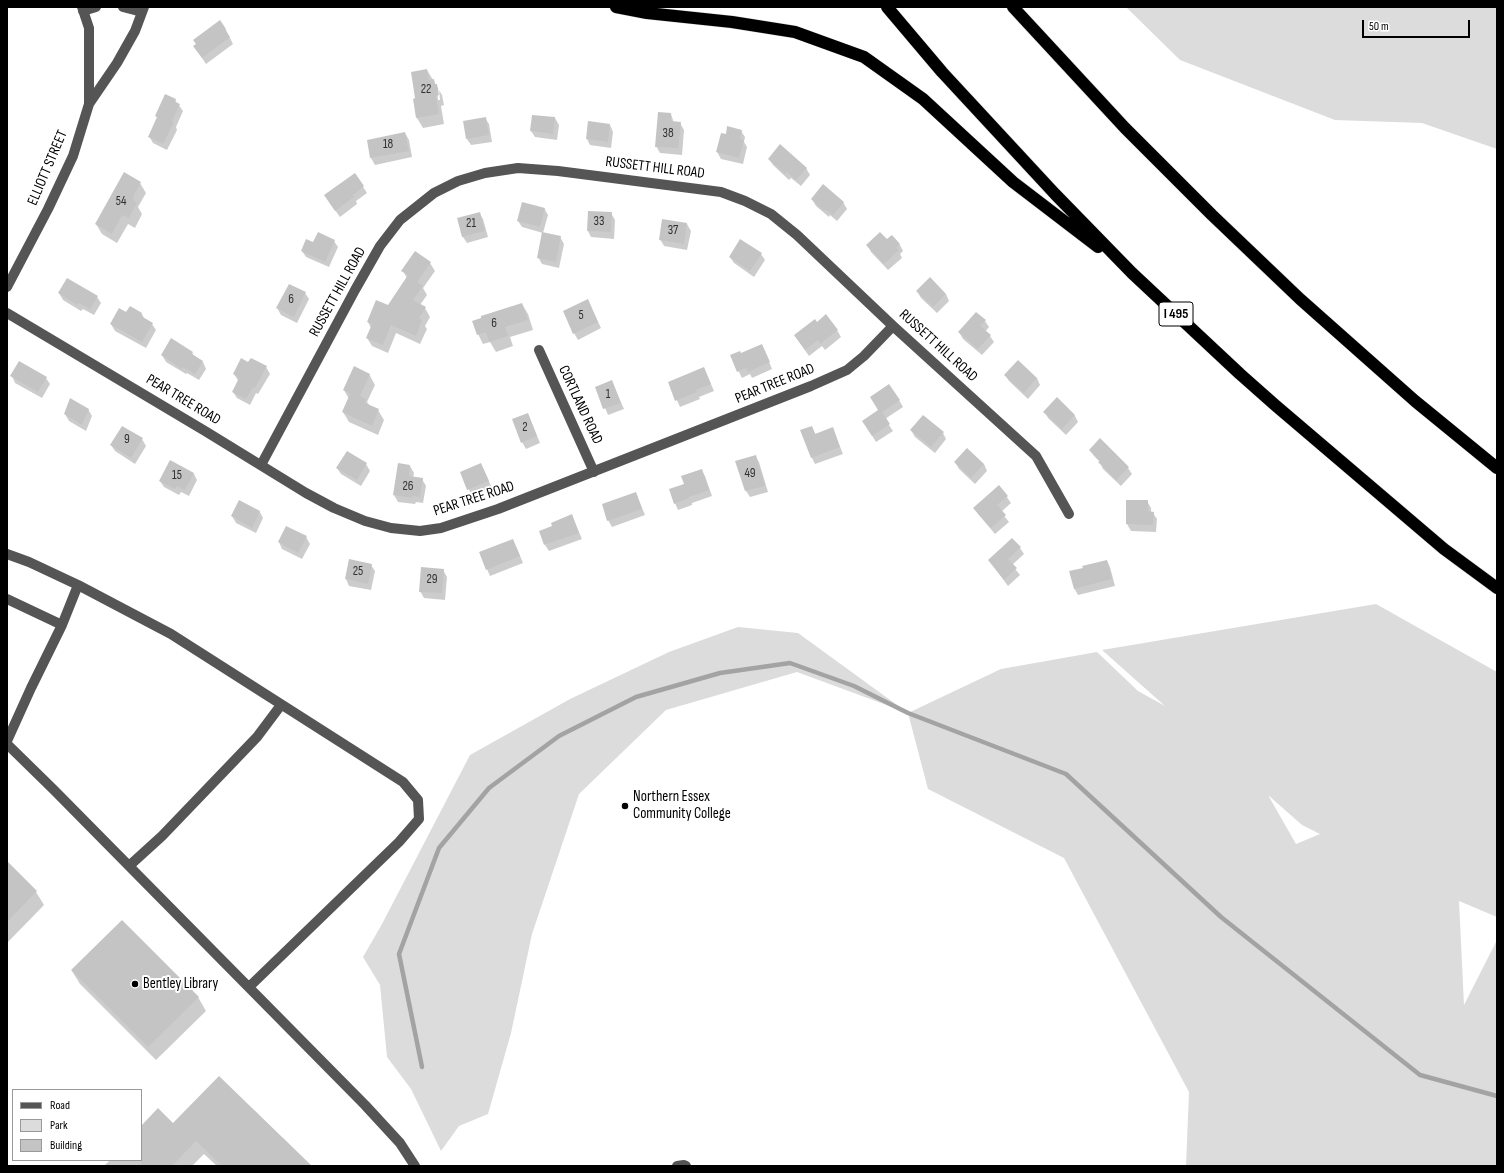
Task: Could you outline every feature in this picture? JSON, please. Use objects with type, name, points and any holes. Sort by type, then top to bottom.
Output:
[{"type":"highway","points":[[616,7],[647,13],[732,22],[795,32],[864,57],[924,100],[1013,182],[1132,273]]},
{"type":"highway","name":"I 495","points":[[887,7],[948,78],[1055,194],[1132,273],[1275,405],[1444,549],[1497,588]]},
{"type":"highway","points":[[1013,7],[1125,128],[1212,215],[1300,299],[1415,401],[1497,468]]},
{"type":"street","points":[[82,9],[96,7]]},
{"type":"street","points":[[89,104],[117,63],[135,31],[143,9],[124,7]]},
{"type":"street","name":"ELLIOTT STREET","points":[[7,287],[48,209],[73,156],[89,104],[89,28],[82,9]]},
{"type":"street","name":"RUSSETT HILL ROAD","points":[[261,465],[354,290],[380,246],[400,220],[434,193],[458,181],[485,173],[518,168],[558,171],[721,192],[745,201],[771,214],[797,234],[894,326],[1036,456],[1069,514]]},
{"type":"street","name":"PEAR TREE ROAD","points":[[7,313],[306,493],[334,508],[365,521],[391,528],[420,531],[442,528],[498,509],[811,386],[847,370],[864,356],[894,326]]},
{"type":"street","name":"CORTLAND ROAD","points":[[539,350],[594,472]]},
{"type":"street","points":[[7,554],[29,562],[78,585],[171,634],[403,782],[418,800],[419,819],[399,842],[249,987]]},
{"type":"street","points":[[7,741],[62,625],[78,585]]},
{"type":"street","points":[[7,599],[62,625]]},
{"type":"street","points":[[129,866],[162,836],[257,737],[281,705]]},
{"type":"street","points":[[7,744],[370,1110],[400,1143],[415,1166]]},
{"type":"street","points":[[677,1166],[686,1166]]},
{"type":"green space","points":[[1126,7],[1497,7],[1497,149],[1422,123],[1335,120],[1180,60]]},
{"type":"green space","points":[[1376,604],[1497,672],[1497,917],[1459,901],[1464,1005],[1497,940],[1497,1166],[1186,1166],[1189,1092],[1064,858],[928,789],[908,713],[1001,669],[1097,652],[1138,691],[1165,706],[1102,650]],"holes":[[[1268,795],[1302,825],[1320,834],[1296,844]]]},
{"type":"green space","points":[[738,627],[798,633],[908,713],[797,672],[666,710],[579,794],[532,934],[511,1033],[488,1114],[459,1126],[441,1151],[411,1089],[387,1057],[380,985],[363,957],[382,924],[470,755],[570,699],[669,652]]},
{"type":"building","points":[[220,20],[230,37],[202,58],[193,46],[196,44],[193,40]]},
{"type":"building","points":[[427,69],[429,80],[434,79],[435,84],[437,84],[439,95],[436,96],[439,114],[416,118],[411,72]]},
{"type":"building","points":[[165,94],[176,99],[175,102],[180,104],[172,121],[174,122],[163,144],[148,137],[157,117],[155,116]]},
{"type":"building","points":[[658,112],[671,113],[671,121],[681,122],[678,148],[655,147]]},
{"type":"building","points":[[532,115],[555,117],[553,134],[530,131]]},
{"type":"building","points":[[486,117],[489,135],[466,139],[463,121]]},
{"type":"building","points":[[588,121],[610,124],[608,142],[586,139]]},
{"type":"building","points":[[727,126],[742,130],[740,139],[744,140],[739,158],[716,152],[721,133],[726,134]]},
{"type":"building","points":[[405,132],[409,151],[370,158],[367,140]]},
{"type":"building","points":[[780,144],[807,168],[796,180],[787,172],[785,174],[768,159]]},
{"type":"building","points":[[124,172],[141,182],[133,197],[133,200],[137,203],[129,218],[122,215],[112,234],[95,224]]},
{"type":"building","points":[[355,173],[364,186],[353,195],[354,197],[335,211],[324,195]]},
{"type":"building","points":[[823,184],[844,202],[833,215],[826,210],[824,211],[811,199]]},
{"type":"building","points":[[522,202],[545,208],[540,227],[517,221]]},
{"type":"building","points":[[588,211],[612,212],[611,232],[587,231]]},
{"type":"building","points":[[480,212],[485,231],[462,237],[457,218]]},
{"type":"building","points":[[662,219],[687,223],[684,244],[659,240]]},
{"type":"building","points":[[318,232],[335,240],[325,262],[301,251],[306,239],[313,242]]},
{"type":"building","points":[[542,232],[561,236],[556,262],[537,258]]},
{"type":"building","points":[[880,232],[887,239],[892,235],[900,244],[896,248],[899,250],[884,264],[866,245]]},
{"type":"building","points":[[740,239],[762,253],[750,271],[729,257]]},
{"type":"building","points":[[415,251],[431,262],[417,282],[423,286],[413,300],[426,307],[419,318],[422,320],[416,336],[391,325],[383,345],[366,338],[372,324],[367,322],[376,300],[388,305],[408,275],[401,271]]},
{"type":"building","points":[[930,277],[946,294],[933,307],[916,291]]},
{"type":"building","points":[[67,278],[98,296],[90,309],[79,303],[77,305],[58,293]]},
{"type":"building","points":[[289,284],[306,292],[294,317],[276,308]]},
{"type":"building","points":[[588,299],[598,322],[573,334],[563,311]]},
{"type":"building","points":[[522,303],[528,320],[505,327],[508,336],[489,342],[486,332],[477,335],[472,321],[481,318],[481,316]]},
{"type":"building","points":[[130,306],[142,313],[141,316],[153,323],[142,342],[110,324],[119,308],[126,312]]},
{"type":"building","points":[[976,312],[986,320],[980,326],[991,335],[978,349],[958,332]]},
{"type":"building","points":[[826,314],[838,330],[820,344],[818,340],[805,350],[794,335],[815,319],[817,322]]},
{"type":"building","points":[[171,338],[193,352],[192,354],[203,361],[195,374],[183,367],[182,369],[161,355]]},
{"type":"building","points":[[762,344],[770,362],[748,372],[746,368],[737,372],[730,355],[740,351],[741,353]]},
{"type":"building","points":[[241,358],[248,362],[251,358],[267,366],[255,388],[253,387],[246,399],[232,392],[239,378],[233,374]]},
{"type":"building","points":[[1018,360],[1037,378],[1024,393],[1004,375]]},
{"type":"building","points":[[19,361],[47,377],[38,392],[10,376]]},
{"type":"building","points":[[354,366],[370,374],[360,396],[366,399],[365,403],[379,409],[372,426],[342,412],[350,394],[343,390]]},
{"type":"building","points":[[704,367],[711,384],[696,390],[697,392],[675,401],[668,382]]},
{"type":"building","points":[[612,380],[621,403],[603,409],[595,387]]},
{"type":"building","points":[[889,384],[900,400],[882,412],[890,424],[872,436],[862,421],[878,410],[870,397]]},
{"type":"building","points":[[1057,397],[1075,415],[1062,429],[1043,412]]},
{"type":"building","points":[[70,398],[89,409],[82,425],[64,414]]},
{"type":"building","points":[[528,413],[537,436],[521,443],[512,419]]},
{"type":"building","points":[[923,415],[944,432],[931,447],[910,430]]},
{"type":"building","points":[[122,426],[143,438],[131,458],[110,445]]},
{"type":"building","points":[[812,426],[815,434],[833,427],[840,447],[811,458],[800,430]]},
{"type":"building","points":[[1100,438],[1129,467],[1116,480],[1098,462],[1100,461],[1089,450]]},
{"type":"building","points":[[967,448],[984,464],[971,478],[954,462]]},
{"type":"building","points":[[347,451],[367,463],[357,480],[336,468]]},
{"type":"building","points":[[756,455],[765,486],[745,491],[735,461]]},
{"type":"building","points":[[170,460],[194,473],[185,490],[177,486],[175,489],[159,481]]},
{"type":"building","points":[[398,463],[410,465],[409,476],[423,478],[420,497],[412,496],[412,498],[393,495]]},
{"type":"building","points":[[481,463],[489,481],[467,490],[460,472]]},
{"type":"building","points":[[702,469],[709,490],[674,504],[669,489],[684,484],[681,476]]},
{"type":"building","points":[[999,485],[1008,496],[997,505],[1006,515],[991,528],[973,508]]},
{"type":"building","points":[[636,492],[642,509],[607,521],[602,504]]},
{"type":"building","points":[[239,500],[260,511],[252,528],[231,516]]},
{"type":"building","points":[[1126,500],[1148,500],[1148,511],[1154,512],[1153,525],[1126,524]]},
{"type":"building","points":[[572,514],[579,533],[544,545],[539,531],[552,526],[551,523]]},
{"type":"building","points":[[286,526],[307,536],[298,553],[278,542]]},
{"type":"building","points":[[1012,538],[1021,547],[1008,559],[1017,568],[1004,580],[988,560]]},
{"type":"building","points":[[513,539],[520,556],[486,570],[479,552]]},
{"type":"building","points":[[349,559],[372,564],[368,584],[345,579]]},
{"type":"building","points":[[1107,560],[1112,579],[1074,589],[1069,571]]},
{"type":"building","points":[[421,567],[444,569],[442,593],[419,592]]},
{"type":"building","points":[[7,861],[37,891],[7,922]]},
{"type":"building","name":"Bentley Library","points":[[122,920],[199,997],[148,1047],[71,970]]},
{"type":"building","points":[[219,1076],[312,1166],[222,1166],[196,1141],[172,1166],[141,1166],[142,1125],[158,1108],[173,1123]]},
{"type":"waterway","points":[[422,1067],[399,954],[439,848],[489,788],[559,736],[636,697],[720,673],[790,663],[854,686],[908,713],[1066,774],[1221,917],[1420,1075],[1497,1096]]},
{"type":"place","name":"Northern Essex Community College","points":[[625,806]]},
{"type":"place","name":"Bentley Library","points":[[135,984]]}]
